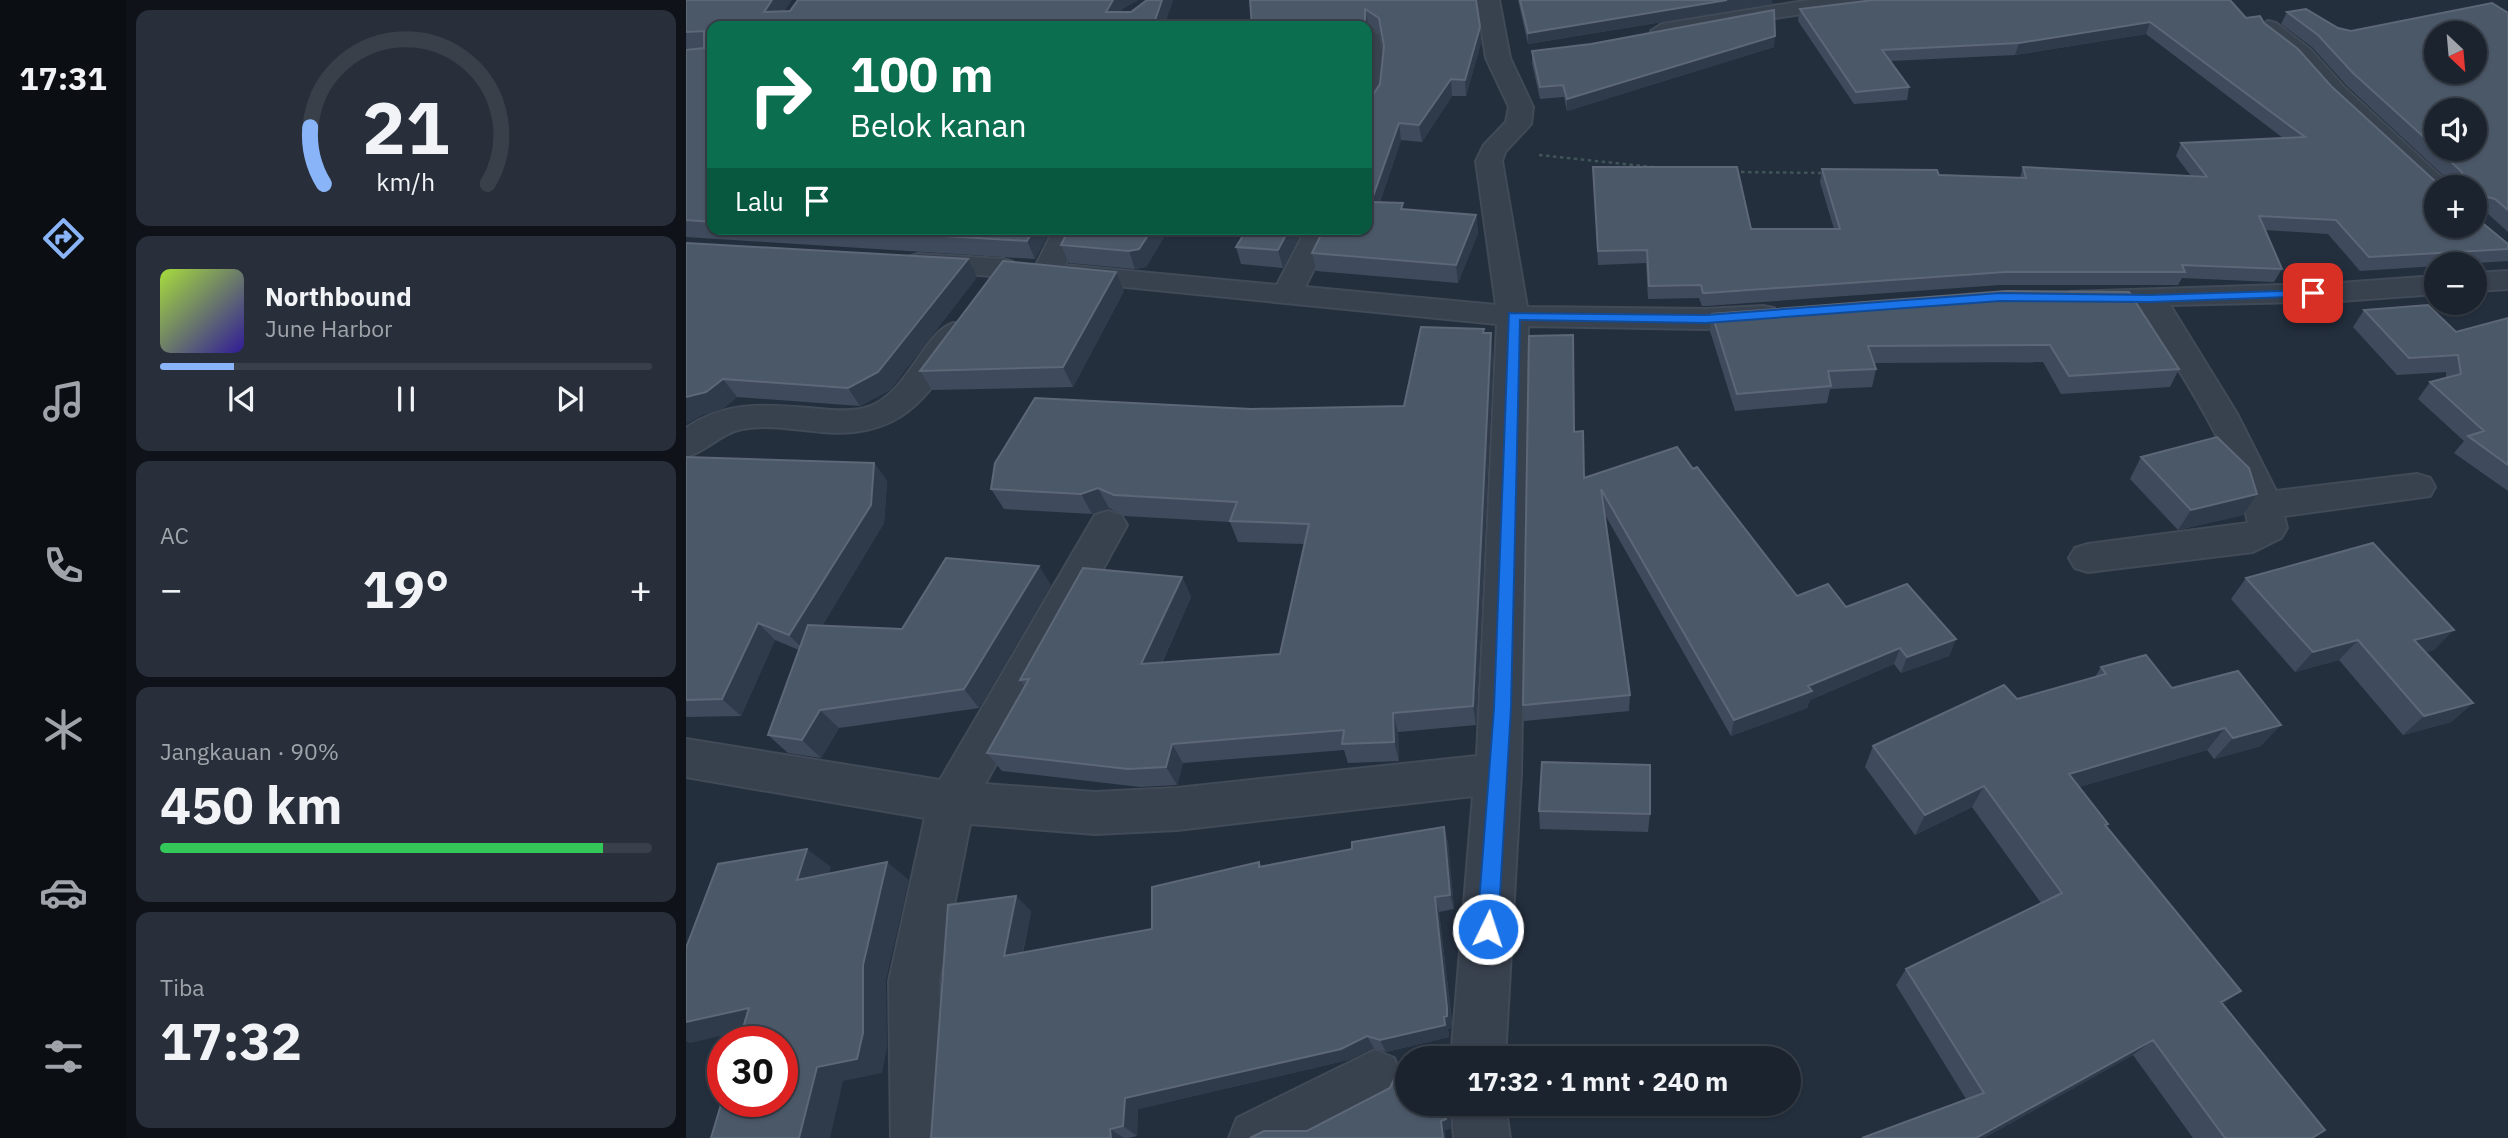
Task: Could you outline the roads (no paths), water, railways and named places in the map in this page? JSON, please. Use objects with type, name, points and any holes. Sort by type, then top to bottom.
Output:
[{"type":"street","points":[[1479,1046],[1499,774],[1513,316],[1489,161],[1493,150],[1518,124],[1521,107],[1511,56],[1488,0]]},
{"type":"street","points":[[1645,35],[1740,16],[1858,0]]},
{"type":"street","points":[[2268,28],[2302,54],[2335,92],[2426,175]]},
{"type":"street","points":[[1048,273],[1066,235]]},
{"type":"street","points":[[1287,293],[1317,235]]},
{"type":"street","points":[[893,261],[986,290],[1048,273],[1513,316],[1706,319],[1786,313]]},
{"type":"street","points":[[2055,298],[2340,292],[2424,286]]},
{"type":"street","points":[[686,446],[702,430],[727,419],[760,415],[859,421],[885,413],[904,400],[986,290]]},
{"type":"street","points":[[2088,558],[2253,538],[2268,528],[2266,505],[2227,429],[2150,298]]},
{"type":"street","points":[[2266,505],[2417,487]]},
{"type":"street","points":[[919,1138],[914,981],[951,802],[1108,525]]},
{"type":"street","points":[[686,758],[951,802],[1095,813],[1177,809],[1499,774]]},
{"type":"street","points":[[1257,1138],[1375,1077]]},
{"type":"street","points":[[1479,1116],[1482,1138]]}]
